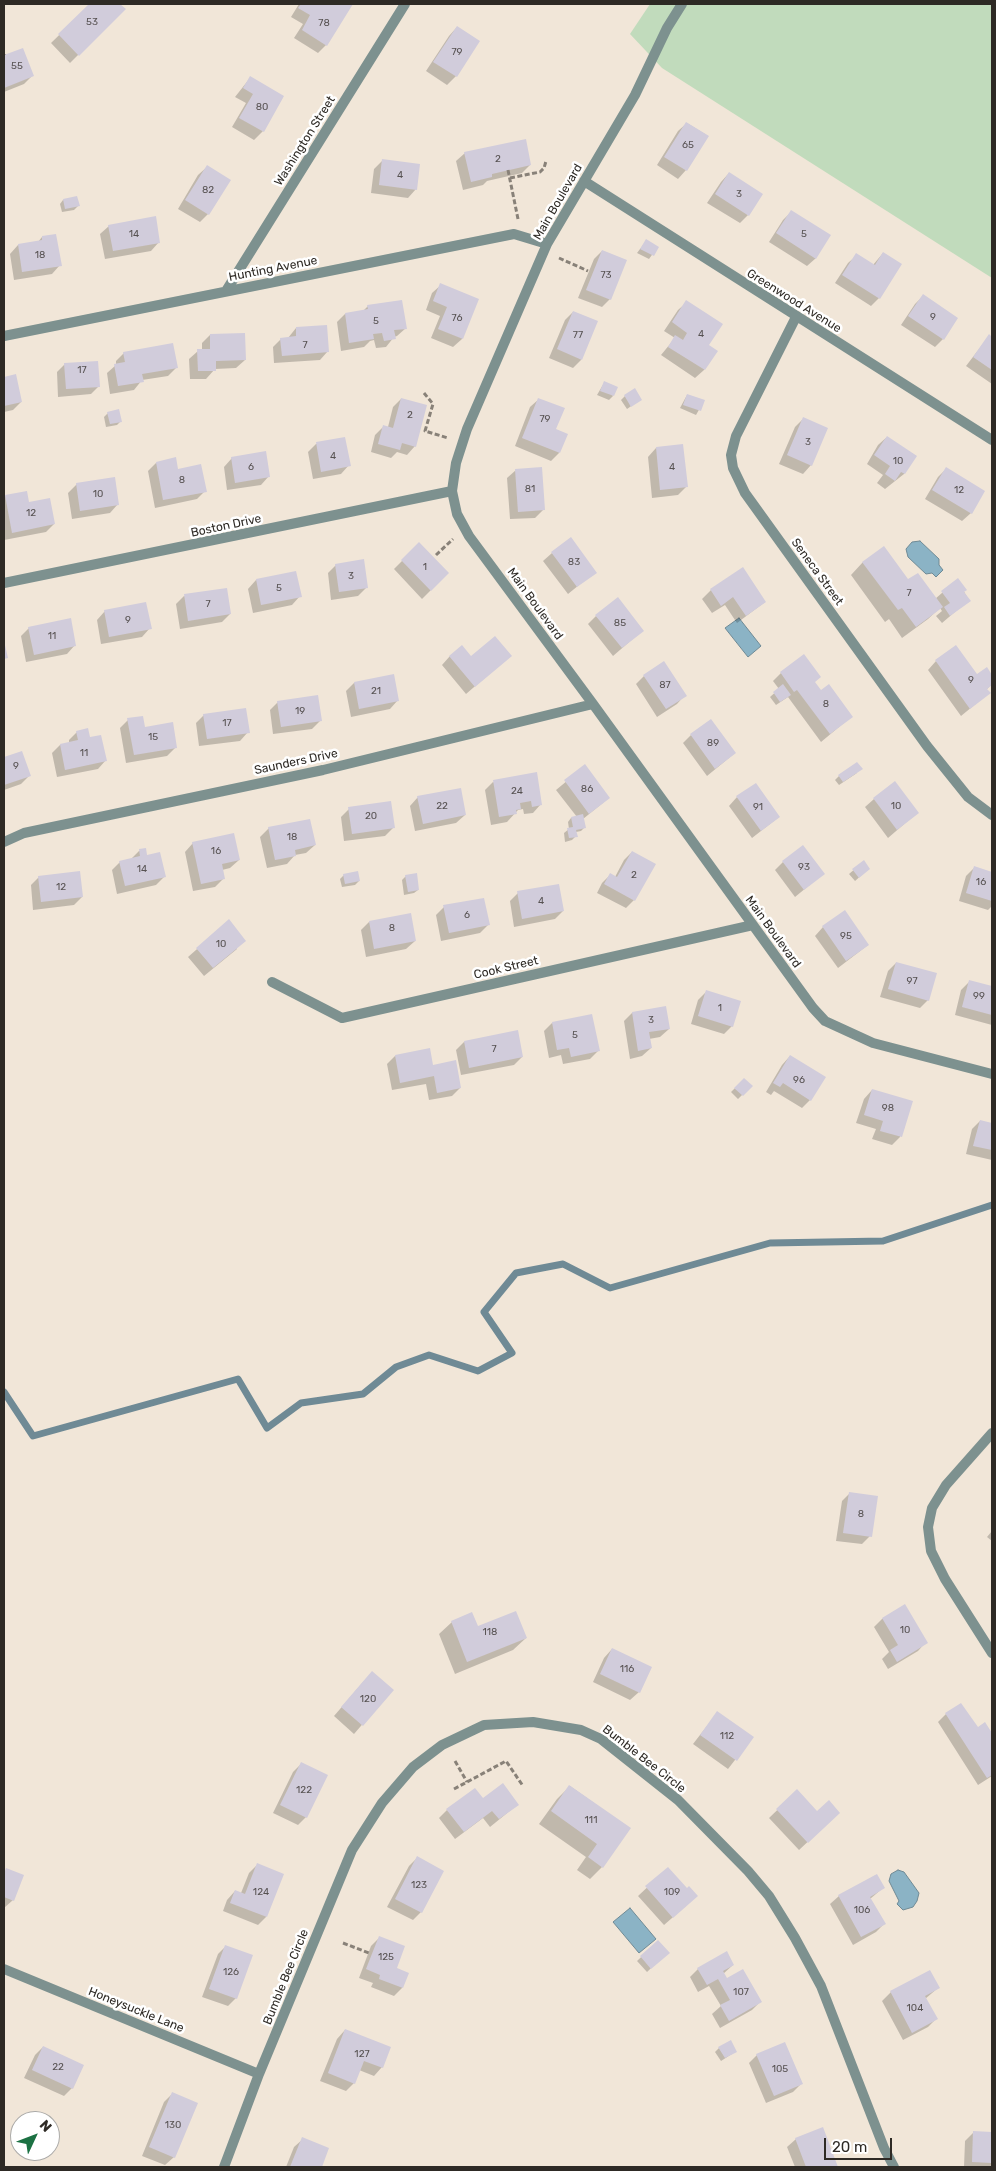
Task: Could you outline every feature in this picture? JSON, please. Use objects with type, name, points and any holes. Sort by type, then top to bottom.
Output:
[{"type":"street","name":"Washington Street","points":[[226,291],[405,4]]},
{"type":"street","name":"Main Boulevard","points":[[682,4],[667,28],[634,96],[545,248],[467,428],[456,464],[452,491],[457,514],[464,528],[813,1008],[825,1021],[873,1043],[992,1074]]},
{"type":"street","name":"Greenwood Avenue","points":[[584,181],[992,440]]},
{"type":"street","name":"Hunting Avenue","points":[[4,336],[514,234],[545,248]]},
{"type":"street","name":"Seneca Street","points":[[796,317],[736,436],[731,455],[733,468],[745,493],[927,746],[968,797],[992,815]]},
{"type":"street","name":"Boston Drive","points":[[4,583],[452,491]]},
{"type":"street","name":"Saunders Drive","points":[[4,842],[24,833],[323,770],[593,704]]},
{"type":"street","name":"Cook Street","points":[[272,982],[342,1018],[753,925]]},
{"type":"street","points":[[992,1433],[946,1485],[932,1508],[928,1528],[931,1551],[945,1579],[992,1653]]},
{"type":"street","name":"Bumble Bee Circle","points":[[224,2167],[259,2074],[352,1850],[382,1803],[413,1767],[442,1745],[484,1725],[533,1722],[581,1730],[601,1739],[678,1800],[770,1896],[821,1986],[884,2148],[894,2167]]},
{"type":"street","name":"Honeysuckle Lane","points":[[4,1969],[259,2074]]},
{"type":"path","points":[[510,178],[540,172],[544,168],[546,161]]},
{"type":"path","points":[[508,170],[519,214],[518,236]]},
{"type":"path","points":[[545,248],[588,271]]},
{"type":"path","points":[[424,393],[433,404],[425,431],[441,436]]},
{"type":"path","points":[[436,555],[464,528]]},
{"type":"path","points":[[455,1761],[467,1782]]},
{"type":"path","points":[[454,1789],[506,1761],[523,1786]]},
{"type":"path","points":[[343,1943],[369,1953]]},
{"type":"green space","points":[[650,4],[992,4],[992,278],[662,68],[630,34]]},
{"type":"water","points":[[920,541],[939,559],[939,565],[943,570],[936,577],[932,573],[926,574],[908,557],[906,549],[912,542]]},
{"type":"water","points":[[739,618],[761,646],[748,657],[725,628]]},
{"type":"water","points":[[898,1870],[904,1872],[919,1893],[913,1907],[903,1910],[897,1904],[899,1901],[889,1881],[891,1874]]},
{"type":"water","points":[[630,1908],[656,1939],[639,1953],[613,1922]]},
{"type":"building","points":[[89,4],[120,4],[126,9],[79,56],[58,34]]},
{"type":"building","points":[[301,4],[353,4],[327,46],[302,30],[310,15],[298,8]]},
{"type":"building","points":[[457,26],[480,41],[457,77],[433,62]]},
{"type":"building","points":[[23,48],[34,76],[4,88],[4,55]]},
{"type":"building","points":[[250,76],[284,96],[264,132],[239,118],[253,94],[243,88]]},
{"type":"building","points":[[686,122],[709,136],[687,171],[664,157]]},
{"type":"building","points":[[526,139],[531,165],[492,174],[492,177],[471,182],[464,152]]},
{"type":"building","points":[[382,159],[420,164],[417,190],[379,185]]},
{"type":"building","points":[[207,165],[231,180],[209,215],[185,200]]},
{"type":"building","points":[[729,172],[763,194],[749,216],[715,194]]},
{"type":"building","points":[[77,196],[80,206],[65,209],[63,199]]},
{"type":"building","points":[[791,210],[831,235],[816,259],[776,233]]},
{"type":"building","points":[[156,216],[160,243],[113,251],[108,225]]},
{"type":"building","points":[[56,234],[62,266],[22,272],[18,244],[42,240],[42,236]]},
{"type":"building","points":[[646,239],[659,247],[654,256],[640,249]]},
{"type":"building","points":[[602,250],[627,260],[611,300],[586,290]]},
{"type":"building","points":[[883,252],[902,264],[880,299],[842,275],[856,253],[875,265]]},
{"type":"building","points":[[440,283],[479,299],[463,339],[438,329],[447,307],[433,301]]},
{"type":"building","points":[[923,294],[958,318],[944,340],[908,316]]},
{"type":"building","points":[[402,300],[407,329],[394,330],[396,339],[384,341],[382,333],[373,334],[374,339],[349,343],[345,313],[368,309],[367,305]]},
{"type":"building","points":[[686,300],[723,324],[709,345],[718,351],[705,370],[668,347],[675,335],[683,340],[687,333],[672,322]]},
{"type":"building","points":[[573,311],[598,321],[582,360],[557,349]]},
{"type":"building","points":[[327,325],[329,352],[282,356],[280,338],[296,336],[296,327]]},
{"type":"building","points":[[245,333],[246,360],[216,361],[216,371],[198,371],[197,349],[210,349],[210,334]]},
{"type":"building","points":[[989,334],[992,337],[992,370],[973,357]]},
{"type":"building","points":[[173,343],[178,368],[142,374],[144,382],[118,386],[114,364],[125,362],[123,352]]},
{"type":"building","points":[[98,361],[100,387],[66,389],[64,363]]},
{"type":"building","points":[[16,374],[22,402],[4,406],[4,377]]},
{"type":"building","points":[[604,381],[618,387],[614,396],[600,391]]},
{"type":"building","points":[[635,388],[642,400],[631,407],[624,395]]},
{"type":"building","points":[[687,394],[705,400],[701,411],[683,405]]},
{"type":"building","points":[[401,398],[427,405],[416,447],[402,443],[400,450],[378,444],[383,425],[393,428]]},
{"type":"building","points":[[538,398],[565,408],[556,429],[568,434],[560,453],[522,438]]},
{"type":"building","points":[[119,409],[122,422],[110,424],[107,412]]},
{"type":"building","points":[[803,417],[828,428],[812,466],[787,455]]},
{"type":"building","points":[[887,436],[917,456],[905,474],[901,472],[895,481],[885,474],[890,466],[874,455]]},
{"type":"building","points":[[345,437],[351,466],[321,472],[316,442]]},
{"type":"building","points":[[683,444],[688,487],[660,490],[656,447]]},
{"type":"building","points":[[266,451],[270,477],[235,483],[231,457]]},
{"type":"building","points":[[176,457],[178,469],[201,464],[207,492],[163,500],[156,462]]},
{"type":"building","points":[[542,467],[545,510],[518,512],[515,469]]},
{"type":"building","points":[[946,467],[985,491],[972,514],[932,490]]},
{"type":"building","points":[[115,477],[119,505],[80,511],[76,483]]},
{"type":"building","points":[[27,491],[29,502],[50,498],[55,524],[12,533],[5,495]]},
{"type":"building","points":[[571,537],[597,573],[577,587],[551,552]]},
{"type":"building","points":[[419,542],[449,573],[431,591],[401,560]]},
{"type":"building","points":[[884,546],[908,579],[918,573],[943,607],[916,627],[902,608],[898,610],[862,562]]},
{"type":"building","points":[[364,559],[368,588],[339,592],[335,564]]},
{"type":"building","points":[[743,567],[766,602],[746,616],[733,597],[721,606],[710,589]]},
{"type":"building","points":[[296,571],[302,597],[261,605],[256,579]]},
{"type":"building","points":[[958,578],[967,590],[964,592],[971,601],[950,616],[944,607],[950,603],[941,591]]},
{"type":"building","points":[[227,588],[231,614],[188,621],[184,594]]},
{"type":"building","points":[[618,597],[644,631],[622,648],[595,615]]},
{"type":"building","points":[[146,602],[152,629],[109,637],[104,610]]},
{"type":"building","points":[[71,618],[76,646],[34,655],[28,627]]},
{"type":"building","points":[[495,636],[512,656],[475,687],[449,656],[462,645],[471,656]]},
{"type":"building","points":[[4,641],[8,658],[4,659]]},
{"type":"building","points":[[956,645],[977,674],[987,667],[992,675],[992,685],[987,689],[991,693],[970,709],[935,660]]},
{"type":"building","points":[[804,654],[821,677],[815,682],[821,690],[829,684],[853,717],[830,734],[797,690],[794,692],[780,672]]},
{"type":"building","points":[[664,661],[687,696],[666,709],[643,675]]},
{"type":"building","points":[[394,674],[399,701],[359,709],[354,682]]},
{"type":"building","points":[[783,684],[791,695],[780,702],[773,692]]},
{"type":"building","points":[[318,695],[322,721],[281,727],[277,701]]},
{"type":"building","points":[[246,708],[250,733],[207,739],[203,714]]},
{"type":"building","points":[[143,716],[145,727],[173,722],[177,748],[134,755],[127,718]]},
{"type":"building","points":[[711,719],[736,753],[715,769],[690,734]]},
{"type":"building","points":[[88,728],[90,737],[101,735],[107,761],[65,770],[60,744],[78,740],[76,731]]},
{"type":"building","points":[[22,751],[31,776],[4,785],[4,757]]},
{"type":"building","points":[[857,762],[863,769],[843,782],[838,775]]},
{"type":"building","points":[[585,764],[610,798],[589,814],[564,780]]},
{"type":"building","points":[[537,772],[542,805],[532,807],[531,801],[520,803],[521,809],[516,810],[517,814],[499,817],[493,780]]},
{"type":"building","points":[[895,781],[919,813],[897,830],[873,798]]},
{"type":"building","points":[[756,783],[780,817],[761,831],[736,796]]},
{"type":"building","points":[[461,788],[466,815],[423,824],[417,796]]},
{"type":"building","points":[[391,801],[395,828],[352,834],[348,807]]},
{"type":"building","points":[[583,814],[586,828],[576,830],[578,837],[569,838],[567,828],[573,827],[571,817]]},
{"type":"building","points":[[310,819],[316,845],[295,850],[296,856],[275,860],[268,827]]},
{"type":"building","points":[[234,833],[240,860],[222,864],[225,879],[201,884],[192,842]]},
{"type":"building","points":[[803,845],[825,874],[804,890],[782,861]]},
{"type":"building","points":[[146,848],[147,855],[160,852],[166,877],[125,886],[119,861],[140,856],[139,849]]},
{"type":"building","points":[[632,851],[656,864],[635,901],[604,884],[610,873],[617,877]]},
{"type":"building","points":[[864,860],[870,869],[859,878],[852,869]]},
{"type":"building","points":[[974,866],[992,872],[992,901],[966,893]]},
{"type":"building","points":[[80,871],[83,897],[41,902],[38,876]]},
{"type":"building","points":[[358,871],[360,881],[345,884],[343,874]]},
{"type":"building","points":[[417,873],[419,890],[408,892],[405,875]]},
{"type":"building","points":[[559,884],[564,911],[522,919],[517,891]]},
{"type":"building","points":[[484,898],[490,925],[449,933],[443,905]]},
{"type":"building","points":[[845,910],[869,945],[846,961],[822,926]]},
{"type":"building","points":[[411,913],[416,941],[374,949],[369,921]]},
{"type":"building","points":[[229,919],[246,941],[213,968],[196,948]]},
{"type":"building","points":[[896,962],[937,973],[929,1001],[888,989]]},
{"type":"building","points":[[969,980],[992,986],[992,1015],[962,1007]]},
{"type":"building","points":[[706,990],[741,1001],[733,1027],[698,1016]]},
{"type":"building","points":[[666,1006],[670,1029],[649,1032],[652,1048],[638,1051],[632,1012]]},
{"type":"building","points":[[592,1014],[600,1051],[571,1057],[569,1048],[557,1050],[552,1022]]},
{"type":"building","points":[[518,1030],[523,1057],[469,1068],[464,1041]]},
{"type":"building","points":[[430,1048],[433,1065],[456,1060],[461,1088],[437,1093],[434,1076],[400,1083],[395,1055]]},
{"type":"building","points":[[790,1055],[826,1077],[811,1101],[783,1083],[780,1087],[773,1083]]},
{"type":"building","points":[[744,1078],[753,1086],[743,1096],[734,1088]]},
{"type":"building","points":[[872,1089],[913,1101],[902,1137],[880,1131],[883,1121],[864,1115]]},
{"type":"building","points":[[980,1120],[992,1123],[992,1150],[973,1146]]},
{"type":"building","points":[[849,1492],[878,1496],[872,1537],[843,1533]]},
{"type":"building","points":[[905,1604],[928,1643],[897,1662],[890,1650],[898,1645],[882,1618]]},
{"type":"building","points":[[516,1611],[527,1638],[467,1662],[451,1621],[472,1612],[478,1626]]},
{"type":"building","points":[[612,1648],[652,1667],[640,1693],[600,1674]]},
{"type":"building","points":[[372,1671],[394,1690],[363,1726],[341,1707]]},
{"type":"building","points":[[961,1703],[978,1727],[985,1722],[992,1733],[992,1775],[987,1778],[945,1713]]},
{"type":"building","points":[[717,1711],[754,1737],[737,1761],[700,1735]]},
{"type":"building","points":[[301,1762],[328,1775],[307,1818],[280,1805]]},
{"type":"building","points":[[503,1783],[519,1805],[499,1819],[492,1811],[464,1832],[446,1809],[475,1788],[483,1798]]},
{"type":"building","points":[[569,1785],[631,1828],[603,1868],[588,1857],[597,1844],[551,1811]]},
{"type":"building","points":[[797,1789],[817,1811],[829,1800],[840,1813],[808,1843],[776,1809]]},
{"type":"building","points":[[417,1856],[444,1871],[422,1913],[395,1899]]},
{"type":"building","points":[[257,1863],[284,1874],[267,1917],[230,1903],[235,1890],[245,1894]]},
{"type":"building","points":[[668,1867],[687,1888],[689,1886],[698,1896],[673,1918],[645,1886]]},
{"type":"building","points":[[6,1868],[24,1875],[14,1901],[4,1897],[4,1871]]},
{"type":"building","points":[[877,1874],[885,1888],[870,1897],[886,1924],[861,1937],[838,1895]]},
{"type":"building","points":[[379,1936],[405,1946],[397,1968],[409,1973],[403,1988],[379,1979],[380,1975],[366,1969]]},
{"type":"building","points":[[658,1940],[670,1953],[651,1969],[640,1956]]},
{"type":"building","points":[[225,1945],[253,1955],[237,1999],[209,1989]]},
{"type":"building","points":[[727,1951],[734,1965],[723,1971],[727,1978],[743,1969],[762,2002],[729,2021],[720,2005],[730,2000],[718,1979],[707,1985],[697,1968]]},
{"type":"building","points":[[930,1970],[940,1988],[925,1996],[938,2019],[912,2033],[890,1991]]},
{"type":"building","points":[[345,2029],[391,2047],[383,2068],[364,2061],[355,2084],[328,2073]]},
{"type":"building","points":[[731,2040],[737,2052],[725,2058],[718,2047]]},
{"type":"building","points":[[785,2042],[803,2084],[774,2096],[756,2054]]},
{"type":"building","points":[[43,2046],[84,2065],[73,2089],[32,2070]]},
{"type":"building","points":[[172,2092],[198,2103],[175,2158],[149,2147]]},
{"type":"building","points":[[823,2127],[838,2167],[806,2167],[795,2138]]},
{"type":"building","points":[[973,2131],[992,2132],[992,2163],[972,2162]]},
{"type":"building","points":[[302,2137],[329,2148],[322,2167],[290,2167]]},
{"type":"waterway","points":[[4,1392],[33,1436],[238,1379],[267,1428],[301,1403],[363,1394],[396,1367],[429,1355],[478,1371],[512,1353],[484,1312],[516,1273],[563,1264],[610,1288],[770,1243],[883,1241],[992,1205]]}]
